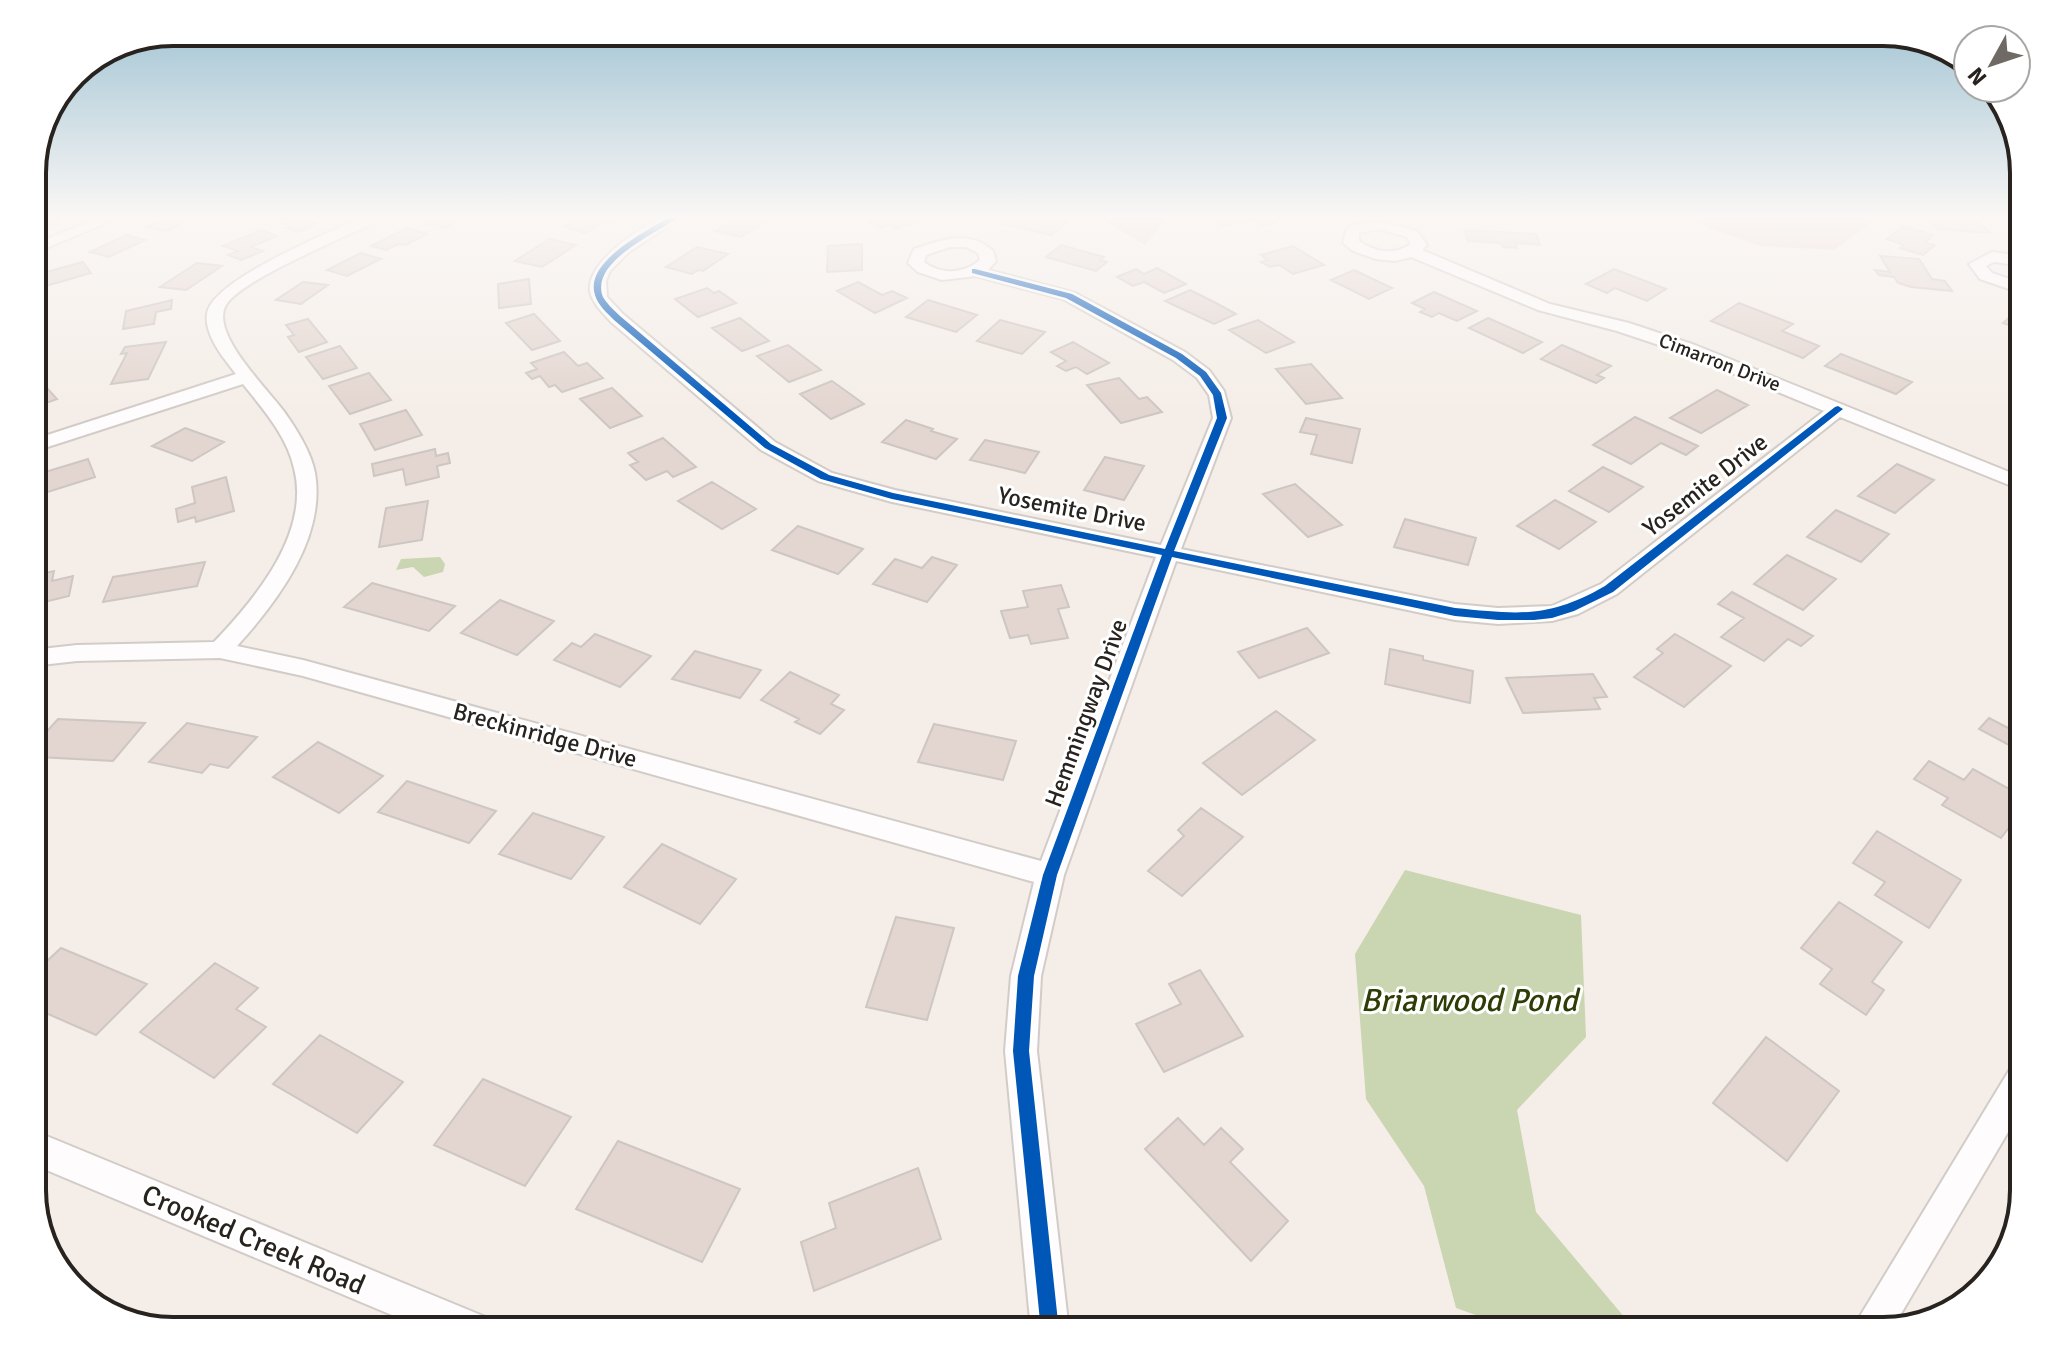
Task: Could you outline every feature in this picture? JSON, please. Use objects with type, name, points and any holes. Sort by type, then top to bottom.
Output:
[{"type":"street","points":[[220,650],[273,587],[292,548],[305,507],[304,466],[277,414],[225,346],[214,320],[217,304],[246,282]]},
{"type":"street","name":"Yosemite Drive","points":[[598,282],[599,298],[617,318],[768,446],[825,477],[892,496],[1455,612],[1527,619],[1581,607],[1609,589],[1838,409]]},
{"type":"street","name":"Hemmingway Drive","points":[[1015,282],[1069,296],[1179,356],[1203,374],[1218,395],[1222,418],[1169,551],[1050,875],[1026,976],[1021,1051],[1049,1317]]},
{"type":"street","name":"Cimarron Drive","points":[[1481,282],[1526,301],[1658,337],[2010,479]]},
{"type":"street","points":[[46,441],[246,377]]},
{"type":"street","name":"Breckinridge Drive","points":[[46,657],[220,650],[303,668],[1050,875]]},
{"type":"street","points":[[1878,1317],[2010,1098]]},
{"type":"street","name":"Crooked Creek Road","points":[[46,1153],[441,1317]]},
{"type":"water","points":[[440,557],[445,564],[443,572],[424,577],[413,567],[396,570],[401,559]]},
{"type":"water","name":"Briarwood Pond","points":[[1405,870],[1581,915],[1586,1037],[1517,1110],[1536,1212],[1624,1317],[1481,1317],[1456,1308],[1424,1186],[1366,1099],[1355,954]]},
{"type":"building","points":[[168,282],[199,282],[186,290],[160,287]]},
{"type":"building","points":[[303,282],[328,285],[301,304],[276,300]]},
{"type":"building","points":[[529,282],[531,304],[499,308],[498,284]]},
{"type":"building","points":[[858,282],[882,295],[892,291],[907,298],[875,313],[837,291]]},
{"type":"building","points":[[1125,282],[1182,282],[1186,284],[1164,293],[1144,282],[1133,286]]},
{"type":"building","points":[[1334,282],[1379,282],[1392,288],[1369,299]]},
{"type":"building","points":[[1647,282],[1666,289],[1647,301],[1615,288],[1607,293],[1586,284]]},
{"type":"building","points":[[1945,282],[1952,291],[1911,287],[1898,283]]},
{"type":"building","points":[[707,288],[714,293],[719,291],[736,303],[698,317],[675,299]]},
{"type":"building","points":[[1190,290],[1236,314],[1214,324],[1165,301]]},
{"type":"building","points":[[1434,292],[1477,311],[1457,321],[1439,313],[1432,317],[1420,312],[1425,309],[1412,303]]},
{"type":"building","points":[[172,300],[171,309],[156,312],[154,324],[123,329],[126,311]]},
{"type":"building","points":[[928,300],[977,315],[956,332],[906,317]]},
{"type":"building","points":[[1739,303],[1793,324],[1782,331],[1819,346],[1803,358],[1711,321]]},
{"type":"building","points":[[534,314],[560,341],[532,350],[506,323]]},
{"type":"building","points":[[740,318],[769,341],[742,351],[712,328]]},
{"type":"building","points":[[1488,318],[1542,342],[1523,353],[1469,328]]},
{"type":"building","points":[[308,319],[327,342],[299,352],[288,337],[294,335],[286,325]]},
{"type":"building","points":[[1000,320],[1045,332],[1022,354],[977,341]]},
{"type":"building","points":[[1258,320],[1294,342],[1266,353],[1229,330]]},
{"type":"building","points":[[166,342],[148,379],[111,384],[127,353],[121,354],[125,347]]},
{"type":"building","points":[[1073,342],[1109,363],[1087,374],[1076,367],[1066,371],[1057,366],[1066,361],[1051,352]]},
{"type":"building","points":[[788,345],[821,370],[789,382],[757,356]]},
{"type":"building","points":[[1562,345],[1611,366],[1597,375],[1604,378],[1596,383],[1541,359]]},
{"type":"building","points":[[340,346],[357,368],[323,379],[306,357]]},
{"type":"building","points":[[564,352],[578,366],[587,363],[603,378],[562,392],[555,385],[549,387],[540,376],[532,379],[526,373],[537,369],[531,363]]},
{"type":"building","points":[[1841,354],[1912,382],[1896,394],[1825,366]]},
{"type":"building","points":[[1311,364],[1342,398],[1306,404],[1276,369]]},
{"type":"building","points":[[369,373],[391,400],[350,414],[329,386]]},
{"type":"building","points":[[1119,378],[1139,399],[1147,397],[1162,412],[1121,423],[1087,385]]},
{"type":"building","points":[[832,381],[864,404],[831,419],[800,394]]},
{"type":"building","points":[[46,387],[57,399],[46,403]]},
{"type":"building","points":[[612,388],[642,416],[610,428],[580,399]]},
{"type":"building","points":[[1717,390],[1748,405],[1701,433],[1670,418]]},
{"type":"building","points":[[406,410],[422,435],[375,450],[360,424]]},
{"type":"building","points":[[1635,417],[1698,446],[1686,455],[1661,443],[1631,464],[1593,445]]},
{"type":"building","points":[[1306,418],[1360,429],[1352,463],[1311,454],[1317,435],[1300,432]]},
{"type":"building","points":[[906,420],[957,439],[936,459],[882,442]]},
{"type":"building","points":[[185,428],[224,442],[192,461],[152,446]]},
{"type":"building","points":[[663,438],[696,467],[673,477],[667,471],[646,480],[630,465],[638,462],[628,453]]},
{"type":"building","points":[[985,440],[1039,452],[1025,473],[970,460]]},
{"type":"building","points":[[435,449],[436,456],[448,453],[450,463],[437,466],[439,477],[406,485],[403,469],[374,476],[372,464]]},
{"type":"building","points":[[1105,457],[1144,466],[1124,500],[1084,490]]},
{"type":"building","points":[[88,459],[95,477],[46,493],[46,472]]},
{"type":"building","points":[[1897,464],[1934,480],[1895,513],[1858,496]]},
{"type":"building","points":[[1603,467],[1643,487],[1609,512],[1569,491]]},
{"type":"building","points":[[226,477],[234,511],[196,522],[195,517],[178,522],[176,509],[195,503],[192,487]]},
{"type":"building","points":[[712,482],[756,509],[722,529],[678,501]]},
{"type":"building","points":[[1295,484],[1342,525],[1308,537],[1263,494]]},
{"type":"building","points":[[1555,500],[1596,522],[1559,549],[1517,526]]},
{"type":"building","points":[[428,501],[422,540],[379,547],[386,508]]},
{"type":"building","points":[[1836,510],[1889,534],[1861,562],[1807,537]]},
{"type":"building","points":[[1405,519],[1476,538],[1468,565],[1394,547]]},
{"type":"building","points":[[798,526],[863,549],[838,574],[772,550]]},
{"type":"building","points":[[1787,555],[1836,579],[1803,610],[1754,584]]},
{"type":"building","points":[[932,557],[957,565],[927,602],[873,584],[895,559],[922,568]]},
{"type":"building","points":[[205,562],[197,586],[103,602],[113,577]]},
{"type":"building","points":[[54,571],[52,581],[73,576],[69,596],[46,602],[46,573]]},
{"type":"building","points":[[372,583],[455,606],[429,631],[344,607]]},
{"type":"building","points":[[1061,585],[1069,607],[1058,609],[1068,638],[1031,644],[1028,635],[1010,638],[1001,611],[1028,607],[1023,591]]},
{"type":"building","points":[[1732,592],[1813,636],[1801,646],[1788,639],[1764,661],[1721,637],[1744,618],[1718,604]]},
{"type":"building","points":[[500,600],[554,621],[517,655],[461,633]]},
{"type":"building","points":[[1307,628],[1329,653],[1259,678],[1238,652]]},
{"type":"building","points":[[595,634],[651,656],[620,687],[554,660],[572,643],[581,647]]},
{"type":"building","points":[[1675,634],[1731,666],[1684,707],[1634,677],[1663,653],[1657,649]]},
{"type":"building","points":[[1390,649],[1473,671],[1470,703],[1385,684]]},
{"type":"building","points":[[695,651],[761,670],[740,698],[672,679]]},
{"type":"building","points":[[790,672],[839,695],[831,704],[844,710],[820,734],[795,722],[799,719],[761,700]]},
{"type":"building","points":[[1593,674],[1607,697],[1594,698],[1600,709],[1523,713],[1506,678]]},
{"type":"building","points":[[1276,711],[1315,740],[1242,795],[1203,763]]},
{"type":"building","points":[[1989,718],[2010,729],[2010,746],[1979,729]]},
{"type":"building","points":[[58,719],[145,723],[113,761],[46,757],[46,732]]},
{"type":"building","points":[[187,723],[257,737],[228,768],[210,764],[202,773],[149,762]]},
{"type":"building","points":[[934,724],[1016,741],[1003,780],[918,762]]},
{"type":"building","points":[[318,742],[383,776],[339,813],[273,777]]},
{"type":"building","points":[[1929,761],[1964,780],[1973,769],[2010,789],[2010,826],[2001,838],[1942,805],[1948,798],[1914,779]]},
{"type":"building","points":[[407,781],[496,811],[469,843],[378,812]]},
{"type":"building","points":[[1201,808],[1243,837],[1182,896],[1148,871],[1184,836],[1178,830]]},
{"type":"building","points":[[533,813],[604,837],[571,879],[499,854]]},
{"type":"building","points":[[1877,831],[1961,880],[1929,928],[1875,895],[1885,882],[1853,863]]},
{"type":"building","points":[[662,844],[736,879],[700,924],[624,887]]},
{"type":"building","points":[[1839,902],[1902,942],[1872,982],[1884,990],[1866,1015],[1820,984],[1832,969],[1801,948]]},
{"type":"building","points":[[896,917],[954,928],[927,1020],[866,1007]]},
{"type":"building","points":[[61,948],[147,984],[96,1035],[46,1013],[46,962]]},
{"type":"building","points":[[215,963],[258,988],[236,1009],[266,1027],[214,1078],[140,1032]]},
{"type":"building","points":[[1200,970],[1243,1036],[1164,1072],[1136,1024],[1181,1004],[1169,984]]},
{"type":"building","points":[[320,1035],[403,1082],[357,1133],[273,1084]]},
{"type":"building","points":[[1766,1037],[1839,1091],[1787,1161],[1713,1103]]},
{"type":"building","points":[[483,1079],[571,1117],[525,1186],[434,1145]]},
{"type":"building","points":[[1178,1118],[1204,1145],[1221,1128],[1243,1149],[1230,1162],[1288,1221],[1251,1261],[1145,1149]]},
{"type":"building","points":[[618,1141],[740,1189],[702,1262],[576,1209]]},
{"type":"building","points":[[918,1168],[941,1239],[814,1291],[801,1242],[836,1228],[829,1203]]},
{"type":"cycle path","points":[[598,282],[601,300],[617,318],[768,446],[825,477],[892,496],[1455,612],[1534,616],[1552,614],[1589,601],[1609,589],[1838,409]]},
{"type":"cycle path","points":[[1015,282],[1069,296],[1179,356],[1203,374],[1218,395],[1222,418],[1169,551],[1050,875],[1026,976],[1021,1051],[1049,1317]]}]
